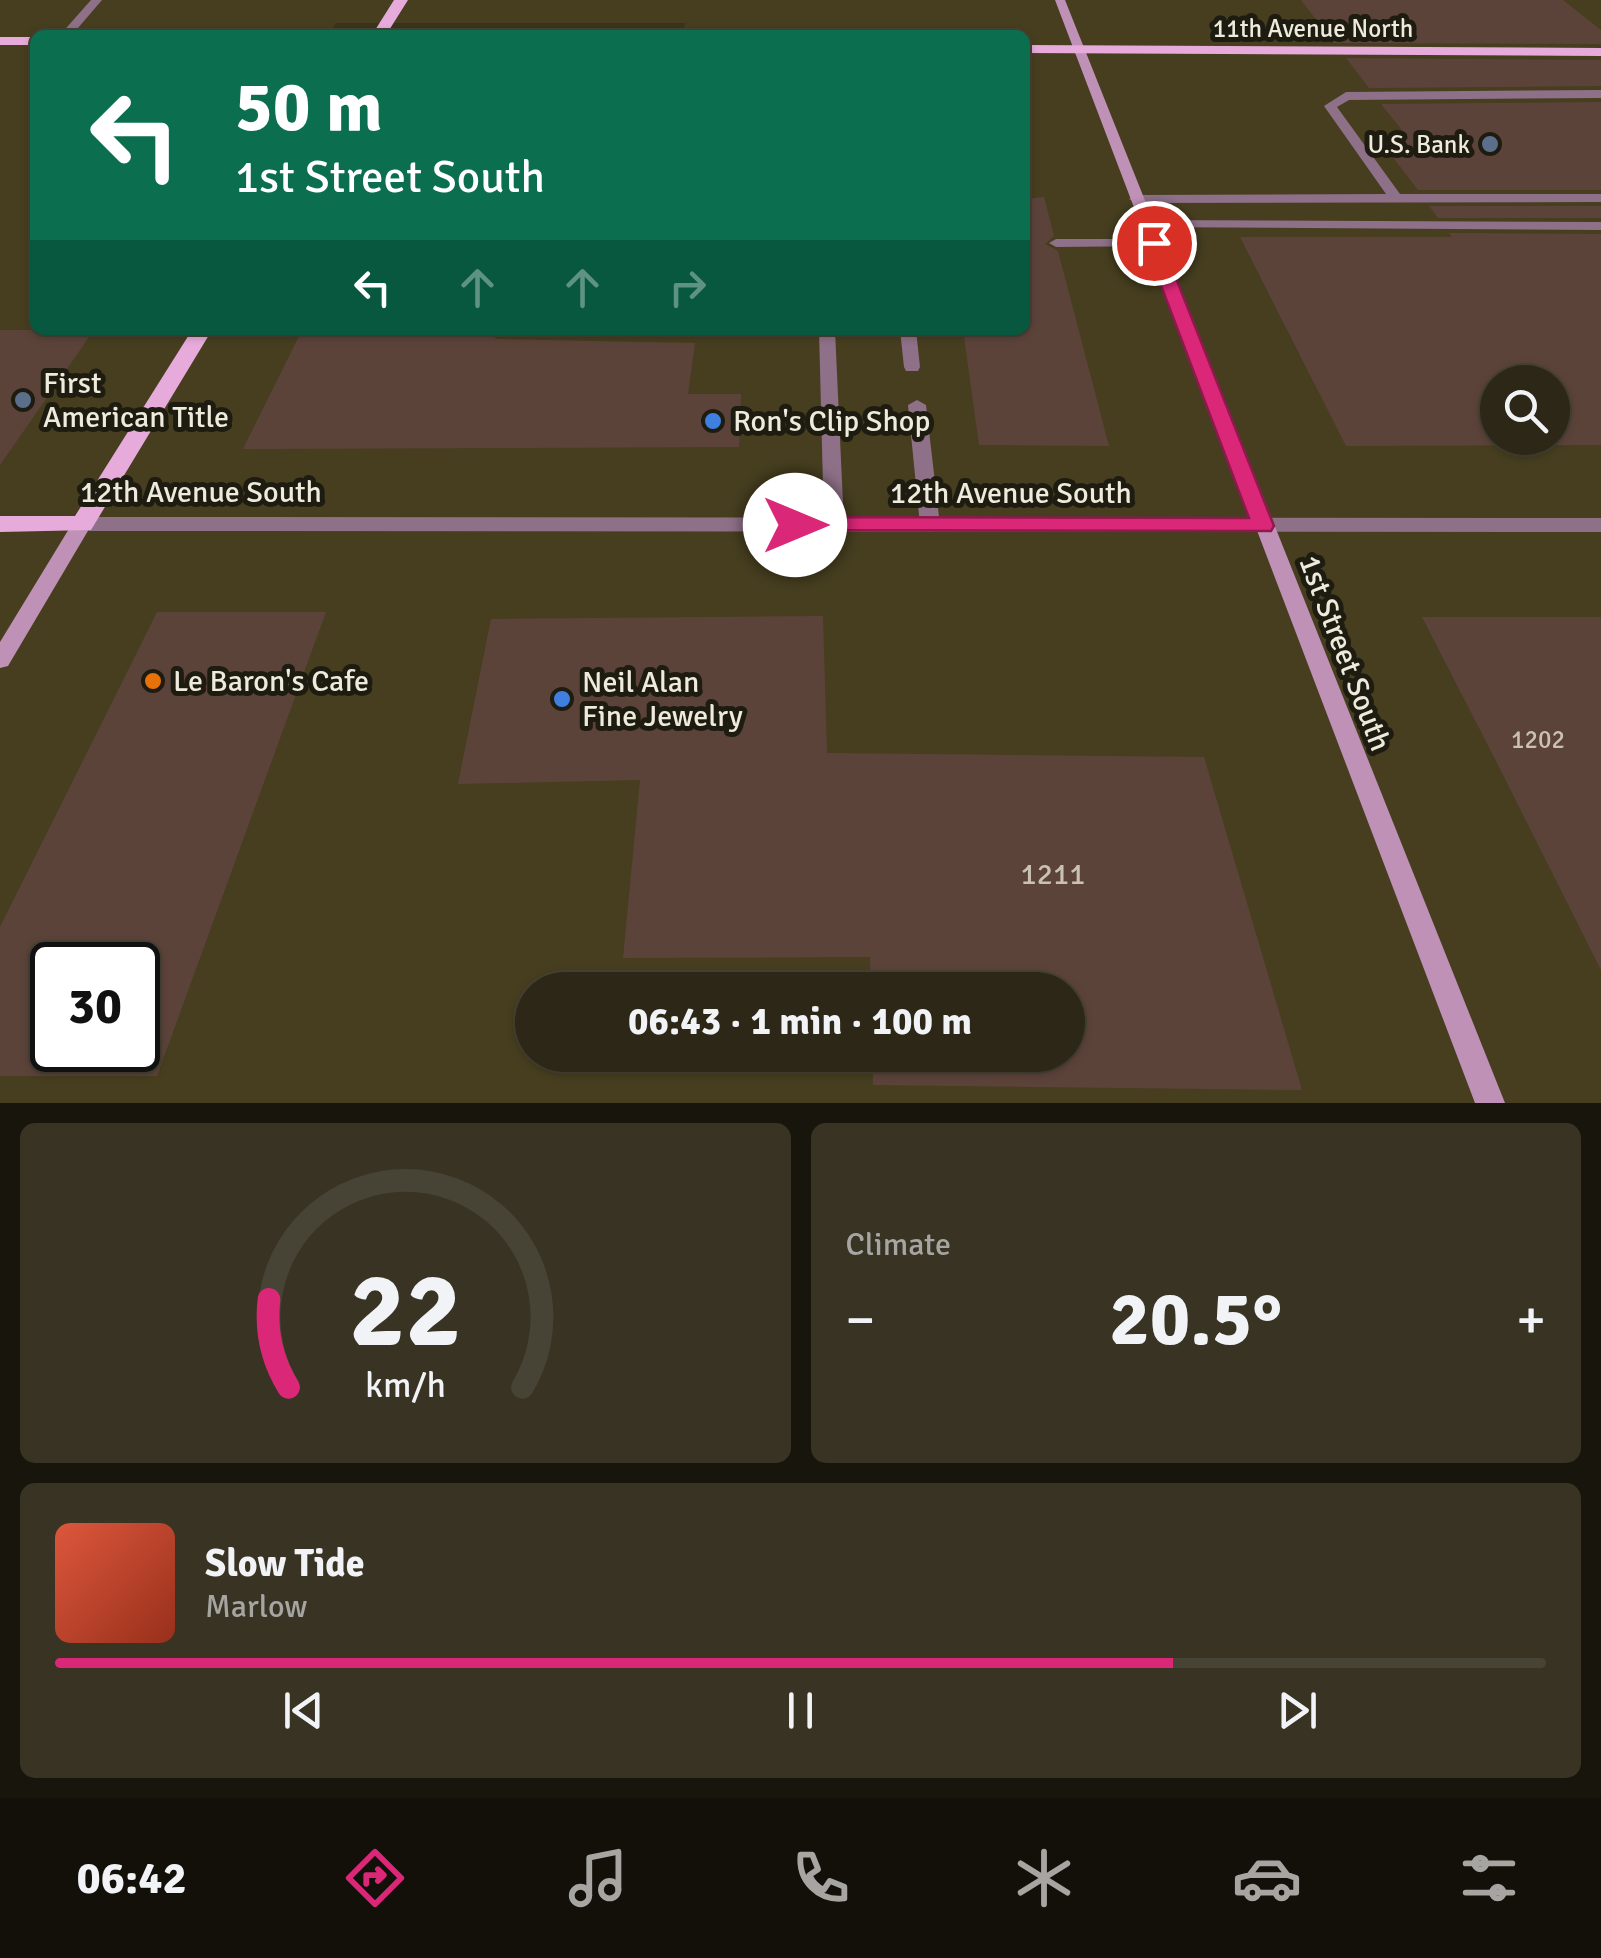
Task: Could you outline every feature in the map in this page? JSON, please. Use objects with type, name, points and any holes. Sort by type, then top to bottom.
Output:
[{"type":"main road","points":[[382,30],[401,0]]},
{"type":"main road","points":[[0,41],[30,41]]},
{"type":"main road","name":"11th Avenue North","points":[[1030,49],[1601,52]]},
{"type":"main road","points":[[82,524],[199,335]]},
{"type":"main road","name":"12th Avenue South","points":[[0,524],[82,524]]},
{"type":"street","points":[[70,30],[97,0]]},
{"type":"street","name":"1st Street South","points":[[1060,0],[1490,1103]]},
{"type":"street","points":[[1395,197],[1330,106],[1346,96],[1595,94],[1601,106]]},
{"type":"street","points":[[1136,199],[1601,198]]},
{"type":"street","points":[[1056,244],[1150,234],[1601,226]]},
{"type":"street","points":[[827,335],[834,525]]},
{"type":"street","points":[[909,335],[912,366]]},
{"type":"street","points":[[917,406],[930,525]]},
{"type":"street","points":[[0,660],[82,524]]},
{"type":"street","name":"12th Avenue South","points":[[82,524],[1601,524]]},
{"type":"shaded area","points":[[0,0],[1601,0],[1601,1103],[0,1103]]},
{"type":"building","points":[[1301,0],[1563,0],[1601,30],[1601,44],[1334,43]]},
{"type":"building","points":[[1346,58],[1601,60],[1601,86],[1369,88]]},
{"type":"building","name":"U.S. Bank","points":[[1601,102],[1601,190],[1418,190],[1379,139],[1409,139],[1381,104]]},
{"type":"building","points":[[1044,197],[1054,236],[1045,244],[1058,251],[1109,446],[979,445],[964,335],[1030,335],[1030,198]]},
{"type":"building","points":[[1429,206],[1601,206],[1601,218],[1438,218]]},
{"type":"building","points":[[1601,234],[1601,445],[1570,445],[1570,365],[1480,365],[1480,445],[1346,446],[1240,237]]},
{"type":"building","name":"First American Title","points":[[0,330],[30,330],[30,335],[91,335],[0,465]]},
{"type":"building","points":[[300,335],[496,335],[495,339],[695,343],[688,394],[741,394],[739,447],[243,449]]},
{"type":"building","points":[[157,612],[326,612],[160,1068],[160,942],[30,942],[30,1072],[158,1072],[157,1076],[0,1076],[0,927]]},
{"type":"building","points":[[823,616],[827,753],[1204,757],[1302,1090],[873,1085],[873,1072],[1085,1072],[1085,972],[870,972],[870,957],[623,958],[640,780],[458,784],[491,619]]},
{"type":"building","points":[[1422,617],[1601,617],[1601,970],[1498,765]]},
{"type":"place","name":"U.S. Bank","points":[[1490,144]]},
{"type":"place","name":"First American Title","points":[[23,400]]},
{"type":"place","name":"Ron's Clip Shop","points":[[713,421]]},
{"type":"place","name":"Le Baron's Cafe","points":[[153,681]]},
{"type":"place","name":"Neil Alan Fine Jewelry","points":[[562,699]]},
{"type":"route","points":[[795,525],[1263,526],[1154,243]]}]
